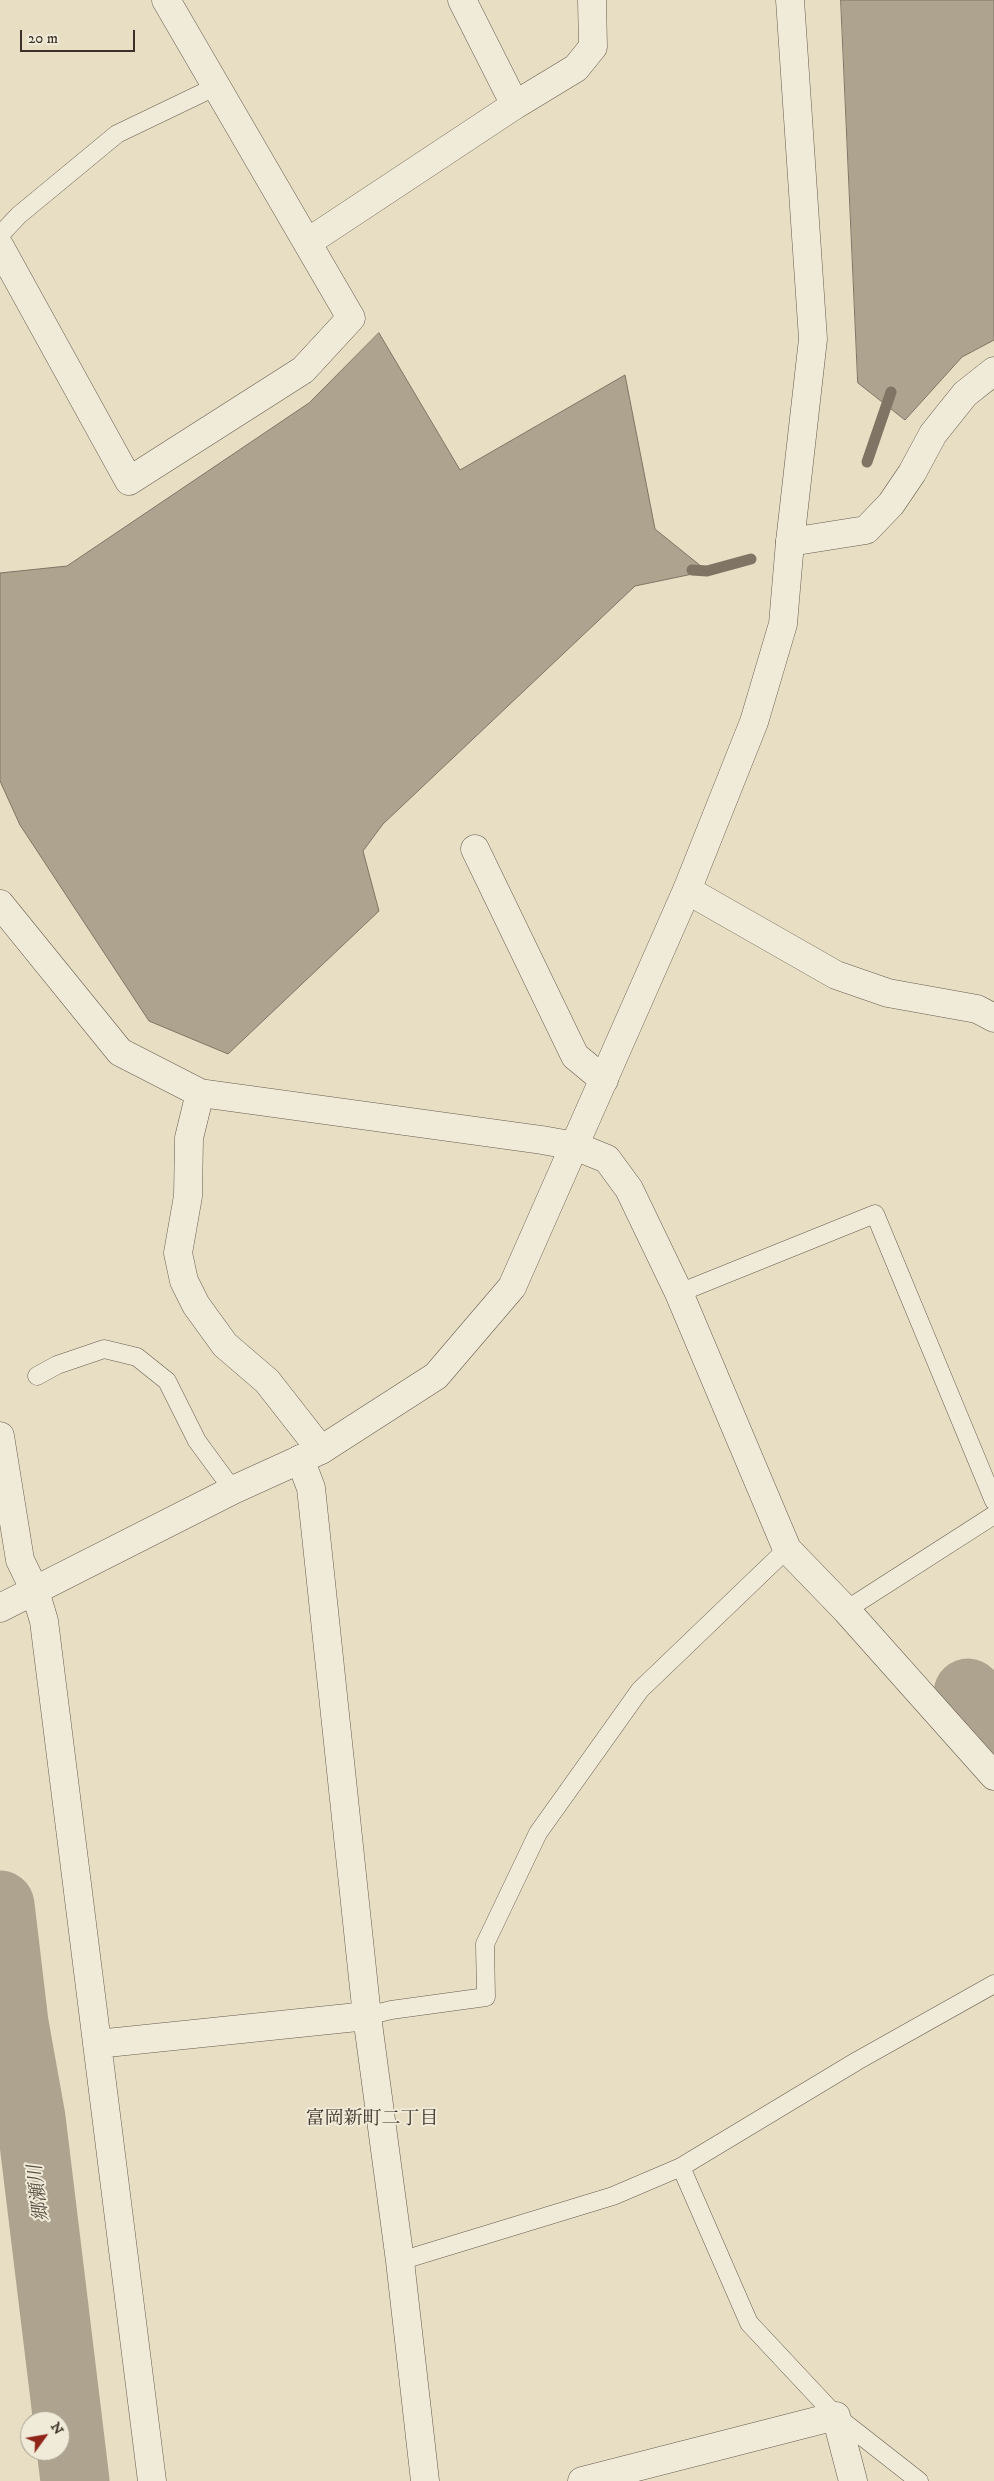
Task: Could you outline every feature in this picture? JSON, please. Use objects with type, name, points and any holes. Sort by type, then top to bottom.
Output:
[{"type":"street","points":[[0,247],[129,481],[303,370],[352,318],[166,0]]},
{"type":"street","points":[[462,0],[515,106]]},
{"type":"street","points":[[308,242],[576,68],[593,47],[592,0]]},
{"type":"street","points":[[0,1608],[233,1490],[310,1454],[436,1376],[512,1288],[687,890],[759,704],[783,624],[790,542],[813,339],[790,0]]},
{"type":"street","points":[[790,542],[866,530],[891,504],[912,473],[933,434],[965,394],[994,371]]},
{"type":"street","points":[[476,849],[575,1056],[604,1080]]},
{"type":"street","points":[[687,890],[836,975],[888,993],[977,1009],[994,1018]]},
{"type":"street","points":[[0,904],[120,1052],[200,1093],[575,1146],[607,1160],[630,1189],[679,1293],[787,1549],[846,1610],[994,1776]]},
{"type":"street","points":[[200,1093],[189,1138],[188,1196],[178,1253],[184,1281],[196,1304],[225,1345],[267,1382],[310,1454],[311,1488],[367,2016],[400,2261],[425,2481]]},
{"type":"street","points":[[0,1436],[20,1560],[35,1591],[44,1621],[152,2481]]},
{"type":"street","points":[[97,2044],[367,2016]]},
{"type":"street","points":[[582,2481],[836,2416],[853,2481]]},
{"type":"lane","points":[[0,235],[19,216],[117,134],[217,86]]},
{"type":"lane","points":[[679,1293],[875,1214],[994,1501]]},
{"type":"lane","points":[[37,1376],[56,1365],[104,1349],[137,1358],[167,1381],[197,1441],[233,1490]]},
{"type":"lane","points":[[846,1610],[994,1515]]},
{"type":"lane","points":[[367,2016],[391,2010],[486,1997],[486,1944],[538,1833],[640,1690],[787,1549]]},
{"type":"lane","points":[[400,2261],[613,2196],[681,2167],[857,2061],[994,1984]]},
{"type":"lane","points":[[681,2167],[748,2323],[836,2416],[918,2481]]},
{"type":"shaded area","points":[[841,0],[994,0],[994,340],[962,357],[905,420],[858,383]]},
{"type":"shaded area","points":[[379,333],[460,470],[625,375],[655,529],[707,571],[635,586],[383,824],[363,851],[379,911],[228,1054],[149,1021],[20,825],[0,781],[0,573],[67,566],[309,403]]},
{"type":"waterway","points":[[867,462],[891,392]]},
{"type":"waterway","points":[[692,570],[707,571],[751,559]]},
{"type":"waterway","points":[[968,1693],[994,1721]]},
{"type":"waterway","name":"郷瀬川","points":[[0,1905],[14,2023],[31,2118],[75,2481]]},
{"type":"district","name":"富岡新町二丁目","points":[[372,2120]]}]
